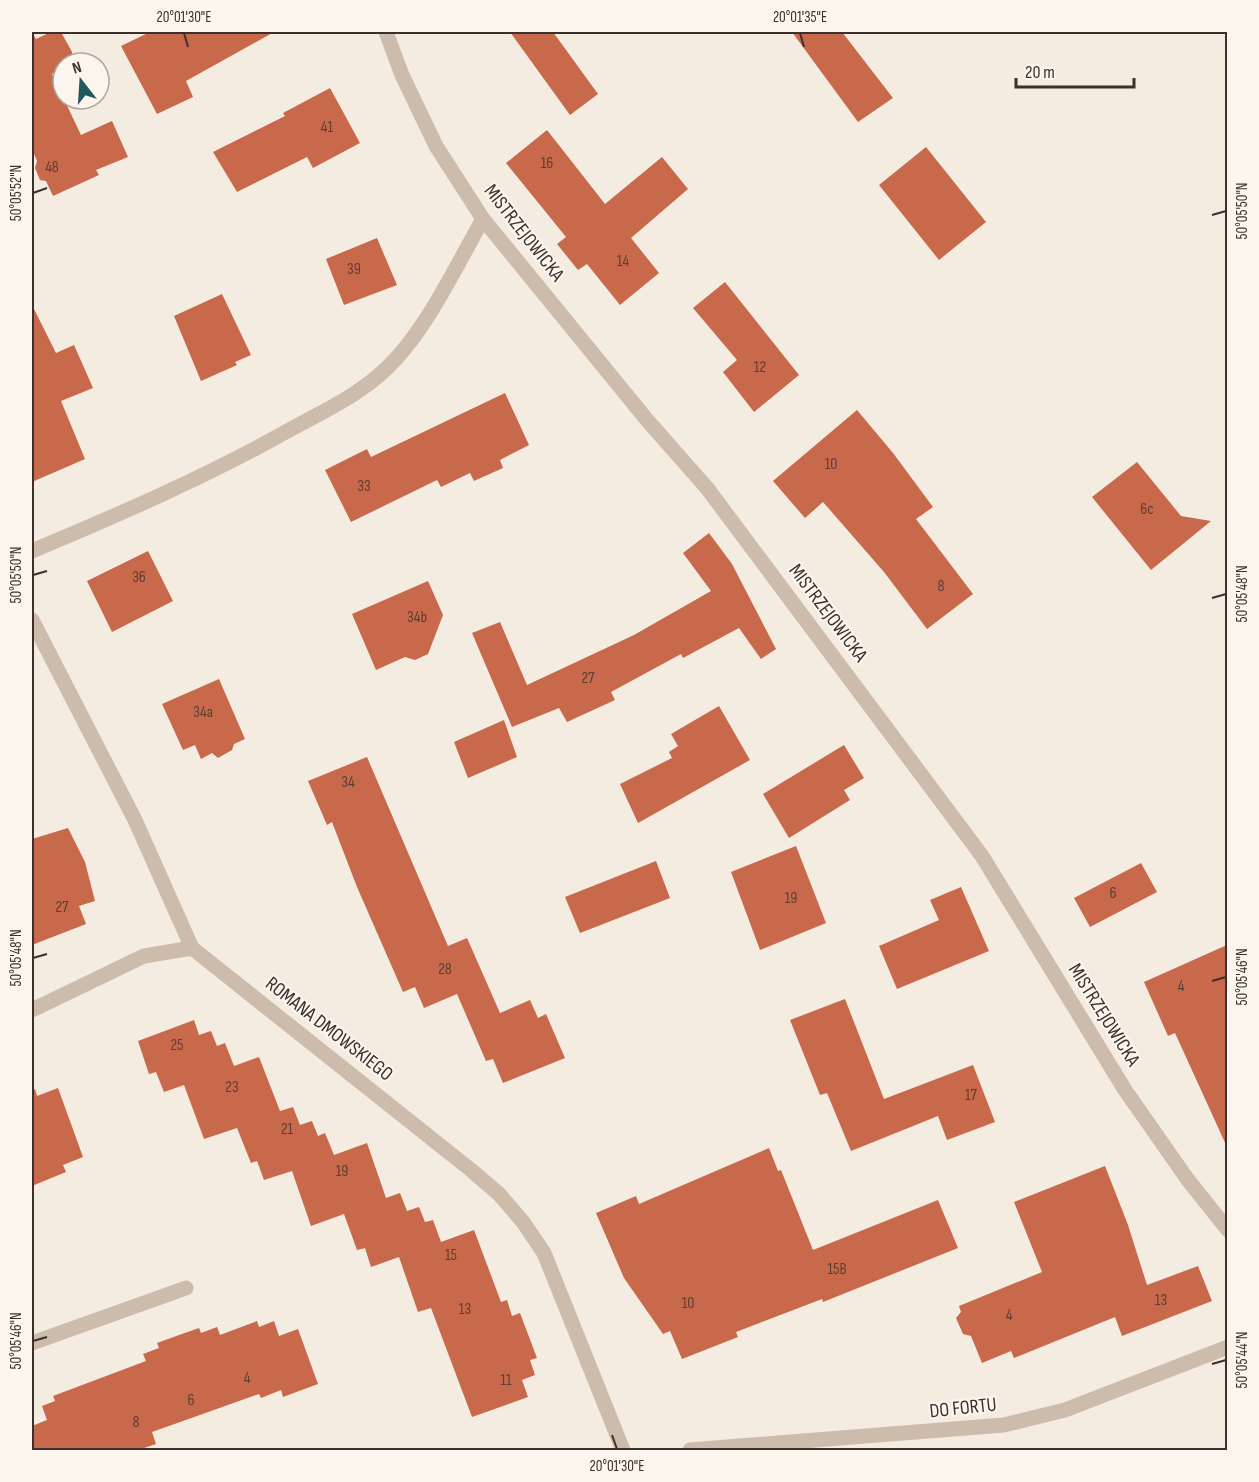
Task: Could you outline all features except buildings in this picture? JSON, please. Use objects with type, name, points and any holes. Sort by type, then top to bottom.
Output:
[{"type":"street","name":"MISTRZEJOWICKA","points":[[386,32],[402,75],[436,146],[483,219],[647,420],[707,488],[982,856],[1125,1090],[1188,1180],[1227,1230]]},
{"type":"street","points":[[32,551],[225,466],[358,391],[388,367],[401,351],[439,298],[483,219]]},
{"type":"street","name":"ROMANA DMOWSKIEGO","points":[[32,620],[135,819],[192,948],[453,1155],[499,1194],[524,1222],[544,1253],[623,1450]]},
{"type":"street","points":[[32,1010],[144,956],[192,948]]},
{"type":"street","points":[[32,1343],[186,1288]]},
{"type":"street","name":"DO FORTU","points":[[690,1450],[1004,1425],[1065,1410],[1227,1347]]}]
